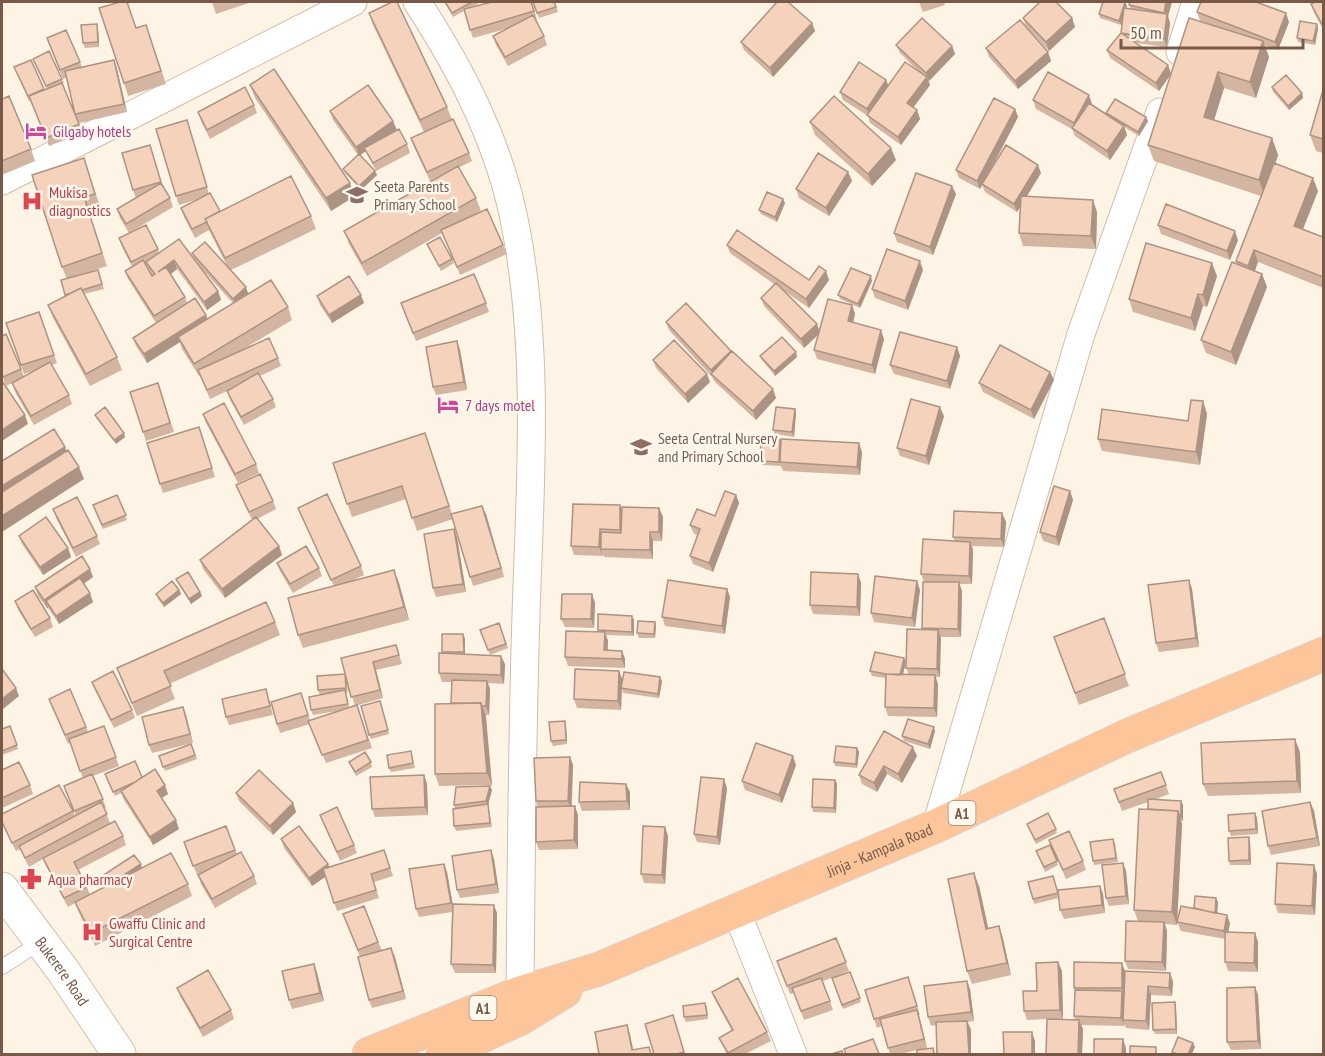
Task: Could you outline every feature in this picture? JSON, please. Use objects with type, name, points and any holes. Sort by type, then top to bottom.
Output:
[{"type":"highway","name":"Jinja - Kampala Road","points":[[369,1054],[520,993],[599,969],[936,826],[1127,736],[1323,654]]},
{"type":"highway","name":"Jinja - Kampala Road","points":[[443,1054],[521,1018],[599,969]]},
{"type":"main road","name":"Bukerere Road","points":[[2,889],[119,1054]]},
{"type":"street","points":[[2,181],[353,2]]},
{"type":"street","points":[[417,2],[448,50],[488,131],[516,228],[528,327],[531,453],[524,688],[520,993]]},
{"type":"street","points":[[936,826],[1081,334],[1169,87],[1196,2]]},
{"type":"street","points":[[736,910],[794,1054]]},
{"type":"lane","points":[[2,967],[41,942]]},
{"type":"building","points":[[127,2],[136,28],[146,25],[161,71],[124,83],[99,8]]},
{"type":"building","points":[[392,2],[397,2],[447,107],[420,120],[369,13]]},
{"type":"building","points":[[445,2],[472,2],[452,13]]},
{"type":"building","points":[[492,2],[531,2],[534,11],[470,30],[464,9]]},
{"type":"building","points":[[533,2],[554,2],[556,7],[537,13]]},
{"type":"building","points":[[777,2],[788,2],[812,23],[770,68],[741,42]]},
{"type":"building","points":[[1040,2],[1056,2],[1072,18],[1046,42],[1023,18]]},
{"type":"building","points":[[1103,2],[1125,2],[1119,21],[1099,14]]},
{"type":"building","points":[[1130,2],[1166,2],[1164,13],[1129,5]]},
{"type":"building","points":[[1201,2],[1256,2],[1286,13],[1275,42],[1197,12]]},
{"type":"building","points":[[1323,2],[1323,26],[1311,4]]},
{"type":"building","points":[[1124,8],[1167,14],[1164,39],[1121,33]]},
{"type":"building","points":[[533,15],[544,36],[505,57],[493,36]]},
{"type":"building","points":[[922,18],[952,46],[926,73],[896,45]]},
{"type":"building","points":[[1189,18],[1263,41],[1250,82],[1218,72],[1204,117],[1272,138],[1259,180],[1148,145]]},
{"type":"building","points":[[1020,20],[1048,52],[1015,81],[986,48]]},
{"type":"building","points":[[1300,21],[1317,24],[1313,41],[1297,38]]},
{"type":"building","points":[[97,24],[98,42],[83,43],[81,25]]},
{"type":"building","points":[[66,30],[80,62],[60,70],[47,38]]},
{"type":"building","points":[[1121,33],[1168,65],[1156,83],[1107,50]]},
{"type":"building","points":[[49,51],[62,79],[46,86],[33,59]]},
{"type":"building","points":[[31,60],[44,89],[28,96],[14,67]]},
{"type":"building","points":[[114,60],[124,104],[75,114],[65,71]]},
{"type":"building","points":[[859,62],[886,80],[867,109],[840,92]]},
{"type":"building","points":[[905,62],[927,77],[907,103],[917,110],[898,137],[867,115]]},
{"type":"building","points":[[274,69],[350,183],[326,198],[250,85]]},
{"type":"building","points":[[1048,72],[1089,95],[1074,123],[1033,100]]},
{"type":"building","points":[[1286,75],[1302,93],[1288,106],[1272,87]]},
{"type":"building","points":[[62,83],[79,124],[46,138],[29,96]]},
{"type":"building","points":[[368,85],[393,121],[356,147],[330,111]]},
{"type":"building","points":[[245,87],[254,105],[207,130],[198,112]]},
{"type":"building","points":[[1323,90],[1323,139],[1310,135]]},
{"type":"building","points":[[9,96],[31,149],[2,161],[2,99]]},
{"type":"building","points":[[834,96],[891,148],[868,174],[810,122]]},
{"type":"building","points":[[994,98],[1015,109],[977,181],[956,170]]},
{"type":"building","points":[[1115,99],[1146,117],[1138,132],[1106,113]]},
{"type":"building","points":[[1089,103],[1124,126],[1107,151],[1072,128]]},
{"type":"building","points":[[453,119],[469,153],[427,172],[411,138]]},
{"type":"building","points":[[187,120],[207,187],[176,196],[156,129]]},
{"type":"building","points":[[399,129],[407,144],[373,163],[364,148]]},
{"type":"building","points":[[150,145],[161,182],[133,190],[122,153]]},
{"type":"building","points":[[1006,145],[1038,165],[1014,204],[982,184]]},
{"type":"building","points":[[818,153],[848,172],[826,208],[796,189]]},
{"type":"building","points":[[359,154],[375,171],[359,186],[343,169]]},
{"type":"building","points":[[84,158],[95,194],[84,197],[102,253],[62,267],[32,175]]},
{"type":"building","points":[[1274,163],[1313,178],[1294,226],[1323,237],[1323,277],[1254,250],[1248,266],[1236,261]]},
{"type":"building","points":[[458,166],[476,198],[362,263],[344,231]]},
{"type":"building","points":[[916,173],[952,186],[930,247],[894,233]]},
{"type":"building","points":[[291,176],[311,216],[225,258],[205,219]]},
{"type":"building","points":[[161,183],[170,198],[126,224],[117,209]]},
{"type":"building","points":[[767,192],[783,199],[775,217],[759,210]]},
{"type":"building","points":[[210,193],[220,211],[205,219],[207,222],[192,229],[181,208]]},
{"type":"building","points":[[1021,196],[1093,200],[1091,236],[1019,233]]},
{"type":"building","points":[[1166,204],[1235,231],[1227,251],[1158,225]]},
{"type":"building","points":[[487,209],[503,245],[457,267],[441,230]]},
{"type":"building","points":[[146,225],[158,249],[131,262],[119,238]]},
{"type":"building","points":[[737,230],[809,280],[819,266],[826,271],[806,299],[727,245]]},
{"type":"building","points":[[440,237],[452,259],[439,266],[427,244]]},
{"type":"building","points":[[179,239],[218,291],[204,302],[174,260],[158,272],[166,267],[185,297],[154,316],[125,271],[143,260],[152,276],[155,274],[146,262]]},
{"type":"building","points":[[205,242],[246,287],[233,299],[192,253]]},
{"type":"building","points":[[1146,243],[1212,263],[1203,295],[1198,294],[1191,318],[1129,299]]},
{"type":"building","points":[[887,249],[920,261],[905,301],[872,289]]},
{"type":"building","points":[[1232,262],[1262,274],[1231,352],[1201,340]]},
{"type":"building","points":[[851,268],[871,276],[858,304],[838,295]]},
{"type":"building","points":[[98,270],[102,284],[82,290],[81,288],[65,295],[61,280]]},
{"type":"building","points":[[474,274],[486,303],[413,333],[401,303]]},
{"type":"building","points":[[349,276],[361,295],[329,315],[317,296]]},
{"type":"building","points":[[271,280],[288,307],[194,364],[178,337]]},
{"type":"building","points":[[776,283],[817,324],[801,339],[761,298]]},
{"type":"building","points":[[81,288],[117,357],[86,374],[48,305]]},
{"type":"building","points":[[195,298],[206,315],[144,354],[133,338]]},
{"type":"building","points":[[828,299],[852,305],[848,321],[881,330],[872,365],[814,350]]},
{"type":"building","points":[[686,303],[731,351],[711,370],[666,322]]},
{"type":"building","points":[[39,312],[54,355],[21,365],[6,323]]},
{"type":"building","points":[[900,332],[957,347],[947,381],[890,365]]},
{"type":"building","points":[[6,334],[21,369],[3,377],[2,336]]},
{"type":"building","points":[[782,337],[796,352],[774,371],[760,356]]},
{"type":"building","points":[[269,338],[278,358],[207,390],[198,370]]},
{"type":"building","points":[[674,340],[707,374],[685,394],[653,360]]},
{"type":"building","points":[[457,341],[464,382],[433,387],[426,347]]},
{"type":"building","points":[[1000,345],[1050,372],[1031,410],[979,383]]},
{"type":"building","points":[[732,351],[773,389],[753,411],[711,374]]},
{"type":"building","points":[[50,362],[69,395],[31,416],[12,383]]},
{"type":"building","points":[[258,373],[273,399],[241,417],[227,391]]},
{"type":"building","points":[[2,381],[25,415],[2,430]]},
{"type":"building","points":[[158,383],[170,423],[143,432],[130,392]]},
{"type":"building","points":[[911,399],[940,407],[926,456],[897,448]]},
{"type":"building","points":[[1191,400],[1203,401],[1196,452],[1098,439],[1102,409],[1188,421]]},
{"type":"building","points":[[224,403],[256,464],[235,474],[203,414]]},
{"type":"building","points":[[105,407],[124,433],[114,440],[95,415]]},
{"type":"building","points":[[776,407],[795,409],[792,432],[773,430]]},
{"type":"building","points":[[199,427],[212,468],[160,484],[147,443]]},
{"type":"building","points":[[54,429],[65,447],[2,486],[2,461]]},
{"type":"building","points":[[425,433],[449,506],[412,518],[402,486],[347,504],[333,463]]},
{"type":"building","points":[[761,439],[780,440],[779,462],[760,461]]},
{"type":"building","points":[[781,439],[859,443],[857,467],[780,462]]},
{"type":"building","points":[[68,450],[79,467],[2,516],[2,492]]},
{"type":"building","points":[[260,474],[273,501],[249,512],[236,485]]},
{"type":"building","points":[[1054,486],[1070,491],[1056,537],[1040,532]]},
{"type":"building","points":[[725,491],[736,495],[709,563],[690,556],[700,529],[690,525],[697,509],[715,516]]},
{"type":"building","points":[[327,494],[361,566],[331,580],[298,508]]},
{"type":"building","points":[[117,495],[126,515],[102,525],[93,505]]},
{"type":"building","points":[[77,497],[97,536],[73,548],[53,509]]},
{"type":"building","points":[[573,504],[620,505],[620,530],[600,529],[599,547],[571,546]]},
{"type":"building","points":[[482,506],[501,568],[470,577],[451,514]]},
{"type":"building","points":[[622,507],[659,508],[659,532],[650,532],[650,550],[601,549],[601,532],[621,533]]},
{"type":"building","points":[[954,511],[1002,513],[1001,539],[953,537]]},
{"type":"building","points":[[46,517],[68,548],[40,567],[19,536]]},
{"type":"building","points":[[256,517],[279,546],[222,589],[200,560]]},
{"type":"building","points":[[454,529],[463,584],[433,588],[424,534]]},
{"type":"building","points":[[923,539],[970,542],[969,576],[921,574]]},
{"type":"building","points":[[306,546],[319,568],[290,584],[277,563]]},
{"type":"building","points":[[82,556],[90,569],[44,600],[35,587]]},
{"type":"building","points":[[394,570],[404,607],[298,635],[288,598]]},
{"type":"building","points":[[188,572],[200,592],[189,599],[176,579]]},
{"type":"building","points":[[811,572],[858,574],[857,607],[810,605]]},
{"type":"building","points":[[875,576],[917,581],[912,618],[871,613]]},
{"type":"building","points":[[80,578],[90,593],[56,616],[46,601]]},
{"type":"building","points":[[668,580],[727,589],[722,626],[662,617]]},
{"type":"building","points":[[1189,580],[1196,638],[1156,643],[1148,585]]},
{"type":"building","points":[[172,581],[179,590],[163,603],[156,594]]},
{"type":"building","points":[[923,582],[959,582],[958,629],[922,628]]},
{"type":"building","points":[[33,590],[50,618],[31,629],[15,601]]},
{"type":"building","points":[[562,594],[592,594],[591,619],[561,619]]},
{"type":"building","points":[[266,602],[275,622],[164,671],[171,686],[132,703],[117,668]]},
{"type":"building","points":[[598,614],[632,616],[632,632],[598,630]]},
{"type":"building","points":[[1104,618],[1125,674],[1075,693],[1054,637]]},
{"type":"building","points":[[638,621],[655,622],[654,634],[637,633]]},
{"type":"building","points":[[499,623],[506,644],[488,650],[480,630]]},
{"type":"building","points":[[907,629],[938,630],[937,669],[906,668]]},
{"type":"building","points":[[566,631],[605,632],[604,650],[622,651],[622,659],[565,657]]},
{"type":"building","points":[[442,634],[463,634],[464,652],[442,652]]},
{"type":"building","points":[[396,645],[399,655],[373,662],[380,690],[351,697],[341,658]]},
{"type":"building","points":[[875,652],[904,658],[900,675],[870,671]]},
{"type":"building","points":[[439,653],[501,656],[501,675],[439,673]]},
{"type":"building","points":[[2,669],[16,688],[2,699]]},
{"type":"building","points":[[575,669],[619,671],[618,701],[574,699]]},
{"type":"building","points":[[113,671],[132,710],[111,720],[92,682]]},
{"type":"building","points":[[624,672],[660,677],[658,694],[621,688]]},
{"type":"building","points":[[345,674],[346,688],[318,690],[317,676]]},
{"type":"building","points":[[886,674],[935,675],[934,708],[885,707]]},
{"type":"building","points":[[452,680],[487,681],[486,706],[482,706],[481,703],[451,703]]},
{"type":"building","points":[[70,689],[86,727],[65,735],[49,699]]},
{"type":"building","points":[[266,689],[270,706],[226,717],[222,699]]},
{"type":"building","points":[[345,690],[348,704],[311,710],[309,697]]},
{"type":"building","points":[[301,693],[308,715],[277,724],[271,702]]},
{"type":"building","points":[[380,701],[388,730],[369,735],[361,706]]},
{"type":"building","points":[[481,703],[487,773],[435,774],[435,704]]},
{"type":"building","points":[[357,705],[368,740],[322,755],[308,721]]},
{"type":"building","points":[[183,707],[190,734],[149,745],[142,717]]},
{"type":"building","points":[[908,719],[934,727],[928,744],[902,736]]},
{"type":"building","points":[[565,721],[566,740],[551,741],[549,722]]},
{"type":"building","points":[[10,726],[17,745],[2,751],[2,729]]},
{"type":"building","points":[[104,726],[116,757],[80,771],[69,739]]},
{"type":"building","points":[[884,731],[913,747],[898,774],[884,766],[874,783],[859,775]]},
{"type":"building","points":[[1295,739],[1297,781],[1203,784],[1201,743]]},
{"type":"building","points":[[756,743],[793,756],[779,795],[742,781]]},
{"type":"building","points":[[191,744],[195,755],[163,767],[159,756]]},
{"type":"building","points":[[836,746],[857,748],[856,764],[834,762]]},
{"type":"building","points":[[411,751],[413,763],[389,768],[387,755]]},
{"type":"building","points":[[365,752],[371,762],[355,772],[349,762]]},
{"type":"building","points":[[570,757],[568,801],[536,801],[534,758]]},
{"type":"building","points":[[135,761],[142,777],[113,792],[105,774]]},
{"type":"building","points":[[19,762],[30,785],[2,798],[2,770]]},
{"type":"building","points":[[155,769],[165,785],[157,791],[176,820],[150,837],[121,791]]},
{"type":"building","points":[[259,770],[293,803],[270,826],[236,793]]},
{"type":"building","points":[[1161,772],[1166,785],[1119,802],[1114,789]]},
{"type":"building","points":[[92,774],[103,799],[74,811],[64,786]]},
{"type":"building","points":[[424,775],[425,807],[372,809],[370,777]]},
{"type":"building","points":[[701,777],[724,779],[717,837],[694,834]]},
{"type":"building","points":[[813,779],[835,780],[834,808],[812,807]]},
{"type":"building","points":[[580,782],[626,784],[627,801],[579,802]]},
{"type":"building","points":[[59,785],[73,811],[12,843],[2,822],[2,814]]},
{"type":"building","points":[[490,786],[486,801],[454,805],[456,787]]},
{"type":"building","points":[[1148,799],[1181,801],[1181,817],[1178,811],[1148,809]]},
{"type":"building","points":[[101,802],[107,814],[25,858],[19,846]]},
{"type":"building","points":[[1310,802],[1317,838],[1268,846],[1262,811]]},
{"type":"building","points":[[488,804],[490,823],[454,826],[453,809]]},
{"type":"building","points":[[575,806],[574,840],[536,842],[536,807]]},
{"type":"building","points":[[337,807],[354,845],[337,852],[320,815]]},
{"type":"building","points":[[1139,809],[1178,811],[1172,912],[1134,910]]},
{"type":"building","points":[[1048,813],[1056,829],[1035,840],[1027,824]]},
{"type":"building","points":[[1255,813],[1256,829],[1229,831],[1228,815]]},
{"type":"building","points":[[115,821],[123,836],[74,862],[87,887],[64,898],[43,858]]},
{"type":"building","points":[[226,826],[235,850],[193,866],[184,842]]},
{"type":"building","points":[[299,826],[328,864],[309,878],[281,839]]},
{"type":"building","points":[[643,826],[665,827],[662,875],[641,874]]},
{"type":"building","points":[[1069,831],[1083,861],[1063,870],[1049,840]]},
{"type":"building","points":[[1249,837],[1249,860],[1229,861],[1228,838]]},
{"type":"building","points":[[1113,839],[1116,858],[1093,861],[1090,842]]},
{"type":"building","points":[[1050,845],[1057,861],[1044,867],[1036,851]]},
{"type":"building","points":[[384,850],[390,868],[371,874],[376,890],[334,903],[323,869]]},
{"type":"building","points":[[491,850],[496,884],[457,890],[452,856]]},
{"type":"building","points":[[241,852],[254,876],[212,899],[198,875]]},
{"type":"building","points":[[171,853],[188,884],[91,933],[75,902]]},
{"type":"building","points":[[134,855],[141,864],[105,887],[99,878]]},
{"type":"building","points":[[1123,863],[1126,896],[1106,898],[1102,865]]},
{"type":"building","points":[[1277,863],[1314,865],[1312,906],[1275,904]]},
{"type":"building","points":[[444,864],[451,903],[416,909],[409,869]]},
{"type":"building","points":[[974,873],[986,929],[999,926],[1007,963],[967,971],[948,879]]},
{"type":"building","points":[[1053,876],[1058,893],[1033,899],[1028,882]]},
{"type":"building","points":[[1100,886],[1102,905],[1060,910],[1058,890]]},
{"type":"building","points":[[1195,896],[1216,898],[1215,913],[1194,908]]},
{"type":"building","points":[[453,904],[494,905],[493,965],[451,964]]},
{"type":"building","points":[[364,906],[378,942],[358,950],[343,914]]},
{"type":"building","points":[[1181,906],[1227,915],[1224,931],[1177,922]]},
{"type":"building","points":[[1126,921],[1164,922],[1162,962],[1125,961]]},
{"type":"building","points":[[1225,932],[1255,933],[1254,963],[1225,962]]},
{"type":"building","points":[[836,938],[846,962],[787,986],[777,961]]},
{"type":"building","points":[[391,948],[403,991],[369,1000],[358,957]]},
{"type":"building","points":[[1058,962],[1060,1010],[1024,1011],[1023,991],[1037,991],[1036,963]]},
{"type":"building","points":[[1074,962],[1122,963],[1122,988],[1074,988]]},
{"type":"building","points":[[314,964],[320,993],[289,1000],[282,971]]},
{"type":"building","points":[[208,970],[231,1010],[200,1028],[177,988]]},
{"type":"building","points":[[1125,971],[1170,973],[1169,988],[1148,986],[1146,1021],[1123,1020]]},
{"type":"building","points":[[850,972],[860,998],[842,1005],[832,978]]},
{"type":"building","points":[[908,977],[917,1006],[874,1019],[865,990]]},
{"type":"building","points":[[738,978],[767,1032],[728,1053],[719,1038],[733,1030],[712,992]]},
{"type":"building","points":[[821,978],[830,1001],[801,1011],[792,988]]},
{"type":"building","points":[[967,981],[971,1012],[928,1017],[924,986]]},
{"type":"building","points":[[1255,987],[1258,1041],[1227,1042],[1227,988]]},
{"type":"building","points":[[1075,990],[1122,991],[1121,1018],[1074,1016]]},
{"type":"building","points":[[1175,1002],[1176,1029],[1153,1030],[1152,1003]]},
{"type":"building","points":[[705,1003],[707,1015],[684,1017],[683,1006]]},
{"type":"building","points":[[917,1010],[924,1039],[888,1048],[880,1019]]},
{"type":"building","points":[[673,1015],[684,1052],[654,1054],[645,1024]]},
{"type":"building","points":[[1047,1019],[1079,1020],[1078,1054],[1046,1054]]},
{"type":"building","points":[[967,1021],[969,1054],[937,1054],[936,1022]]},
{"type":"building","points":[[627,1025],[632,1050],[649,1047],[651,1054],[599,1054],[595,1032]]},
{"type":"building","points":[[1003,1032],[1032,1032],[1032,1054],[1004,1054]]},
{"type":"building","points":[[1178,1037],[1193,1043],[1188,1054],[1172,1052]]},
{"type":"building","points":[[873,1039],[879,1054],[846,1054],[844,1049]]},
{"type":"building","points":[[1094,1039],[1123,1039],[1122,1054],[1094,1054]]},
{"type":"building","points":[[1130,1046],[1156,1047],[1156,1054],[1130,1054]]},
{"type":"building","points":[[933,1048],[934,1054],[917,1054],[917,1050]]},
{"type":"place","name":"Gilgaby hotels","points":[[36,131]]},
{"type":"place","name":"Seeta Parents Primary School","points":[[357,195]]},
{"type":"place","name":"Mukisa diagnostics","points":[[32,201]]},
{"type":"place","name":"7 days motel","points":[[448,405]]},
{"type":"place","name":"Seeta Central Nursery and Primary School","points":[[641,447]]},
{"type":"place","name":"Aqua pharmacy","points":[[31,879]]},
{"type":"place","name":"Gwaffu Clinic and Surgical Centre","points":[[92,932]]}]
